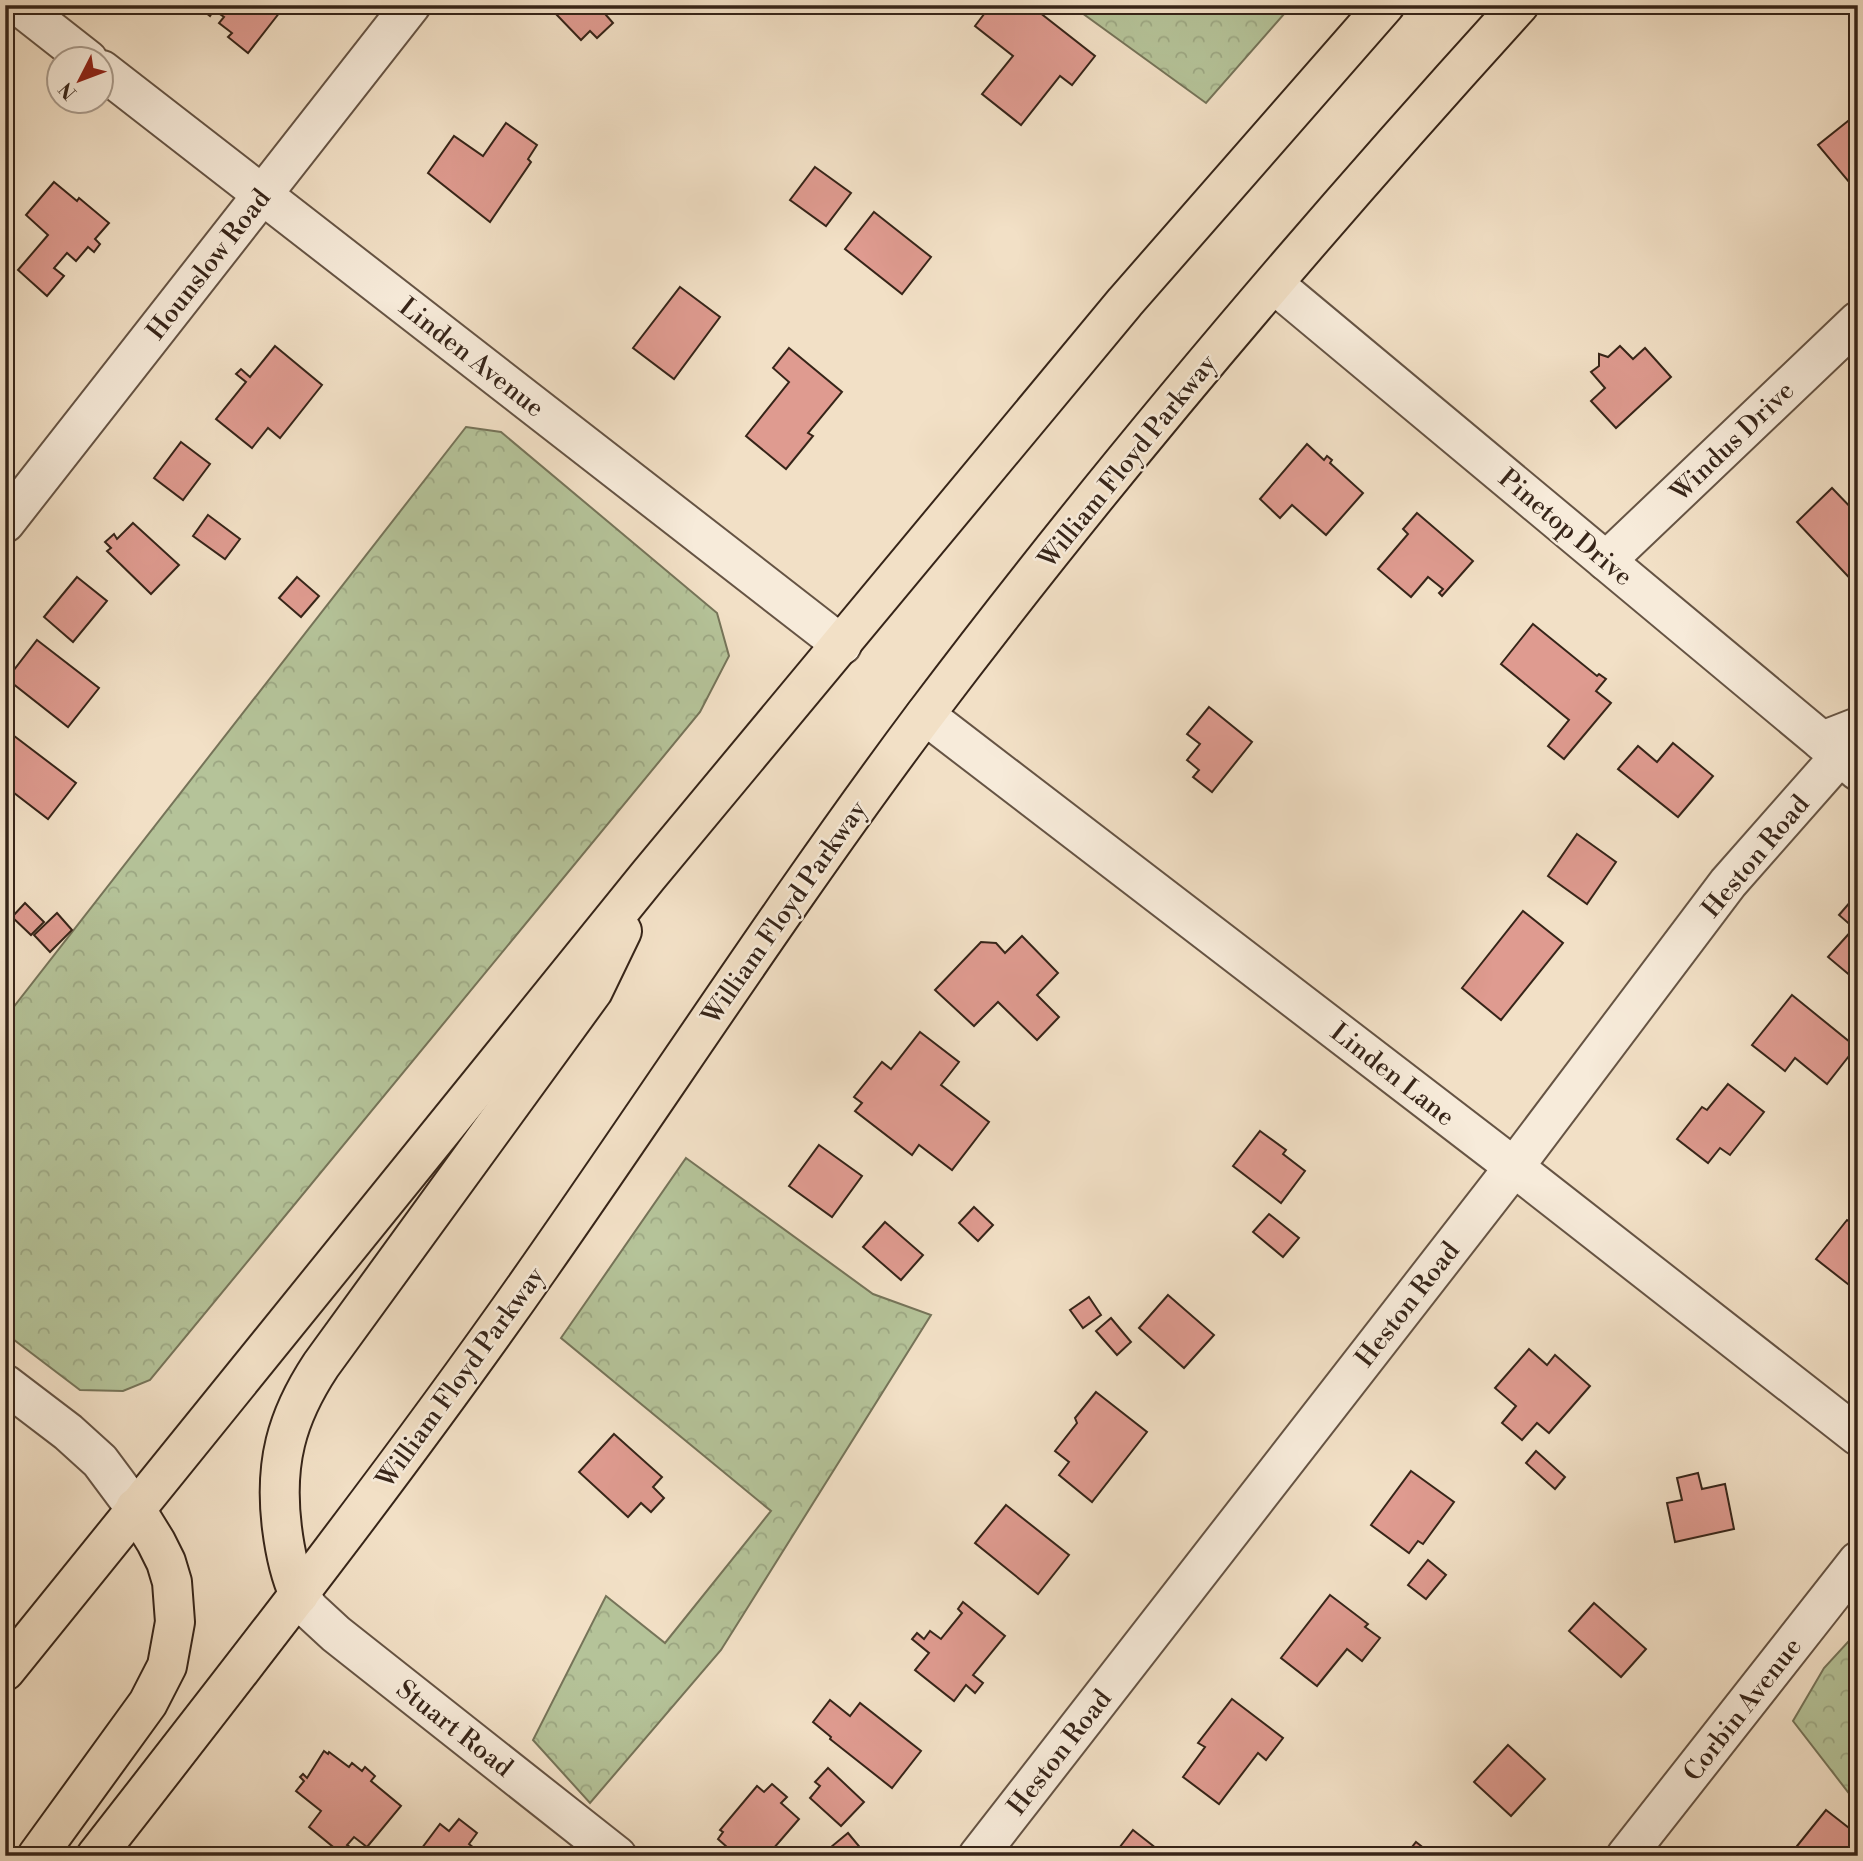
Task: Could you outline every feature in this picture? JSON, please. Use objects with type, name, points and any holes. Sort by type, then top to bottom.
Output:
[{"type":"highway","points":[[5,1671],[648,876],[1125,302],[1385,5]]},
{"type":"highway","name":"William Floyd Parkway","points":[[96,1856],[299,1595],[482,1349],[765,935],[925,715],[1091,502],[1375,166],[1519,5]]},
{"type":"highway","points":[[299,1595],[285,1556],[279,1490],[282,1453],[296,1406],[321,1365],[593,991],[648,876]]},
{"type":"highway","points":[[37,1856],[148,1703],[167,1666],[175,1622],[172,1582],[156,1542],[135,1508]]},
{"type":"street","points":[[18,5],[70,46]]},
{"type":"street","name":"Hounslow Road","points":[[5,523],[411,5]]},
{"type":"street","name":"Linden Avenue","points":[[116,81],[842,645]]},
{"type":"street","name":"Pinetop Drive","points":[[1274,284],[1606,561],[1845,749]]},
{"type":"street","name":"Windus Drive","points":[[1606,561],[1858,321]]},
{"type":"street","name":"Linden Lane","points":[[925,715],[1514,1167],[1858,1436]]},
{"type":"street","name":"Heston Road","points":[[978,1856],[1514,1167],[1728,883],[1845,749]]},
{"type":"street","points":[[5,1384],[92,1454],[135,1508]]},
{"type":"street","name":"Corbin Avenue","points":[[1626,1856],[1858,1561]]},
{"type":"street","name":"Stuart Road","points":[[299,1595],[335,1634],[617,1856]]},
{"type":"green space","points":[[779,5],[853,5],[812,14],[782,10]]},
{"type":"green space","points":[[1071,5],[1292,5],[1206,103]]},
{"type":"green space","points":[[466,427],[501,432],[717,613],[729,656],[700,712],[150,1380],[123,1391],[80,1390],[5,1333],[5,1018]]},
{"type":"green space","points":[[686,1158],[873,1294],[931,1315],[721,1650],[590,1803],[533,1740],[606,1596],[665,1643],[771,1511],[561,1338]]},
{"type":"green space","points":[[1858,1631],[1858,1805],[1793,1721],[1824,1668]]},
{"type":"building","points":[[196,5],[271,5],[280,12],[248,53],[228,37],[232,33],[219,23],[224,17],[214,10],[210,16]]},
{"type":"building","points":[[561,5],[616,5],[606,15],[613,23],[597,38],[590,31],[581,40],[554,12]]},
{"type":"building","points":[[991,5],[1030,5],[1095,56],[1072,85],[1060,76],[1021,125],[982,94],[1013,56],[975,26]]},
{"type":"building","points":[[1858,113],[1858,185],[1854,188],[1818,145]]},
{"type":"building","points":[[506,123],[537,145],[528,159],[531,162],[490,222],[428,173],[454,136],[483,156]]},
{"type":"building","points":[[815,167],[851,193],[826,226],[790,200]]},
{"type":"building","points":[[54,182],[77,201],[79,198],[109,223],[95,239],[100,244],[94,252],[88,247],[76,261],[67,253],[54,268],[64,276],[47,296],[18,270],[48,235],[26,215]]},
{"type":"building","points":[[874,212],[931,257],[902,294],[845,249]]},
{"type":"building","points":[[680,287],[720,317],[674,379],[633,348]]},
{"type":"building","points":[[275,346],[322,385],[280,438],[268,428],[252,448],[216,419],[246,382],[236,374],[241,369],[250,377]]},
{"type":"building","points":[[1620,346],[1633,359],[1645,348],[1671,377],[1616,428],[1591,401],[1605,388],[1591,372],[1599,366],[1599,354],[1608,357]]},
{"type":"building","points":[[789,348],[842,392],[808,433],[813,436],[786,469],[746,436],[789,382],[773,368]]},
{"type":"building","points":[[181,442],[210,464],[183,500],[154,478]]},
{"type":"building","points":[[1307,444],[1324,460],[1327,456],[1332,460],[1330,463],[1363,493],[1326,535],[1292,505],[1280,518],[1260,499]]},
{"type":"building","points":[[1832,488],[1858,515],[1858,587],[1797,522]]},
{"type":"building","points":[[1417,513],[1473,561],[1442,596],[1439,593],[1443,589],[1428,577],[1411,597],[1378,569],[1408,534],[1403,529]]},
{"type":"building","points":[[208,515],[240,539],[225,559],[193,536]]},
{"type":"building","points":[[133,523],[179,565],[151,594],[107,551],[111,548],[105,542],[114,534],[117,539]]},
{"type":"building","points":[[77,577],[107,601],[73,642],[44,617]]},
{"type":"building","points":[[297,577],[319,596],[301,617],[279,598]]},
{"type":"building","points":[[1533,624],[1597,676],[1599,674],[1606,679],[1596,691],[1611,703],[1564,759],[1548,746],[1569,720],[1501,664]]},
{"type":"building","points":[[37,640],[99,688],[68,727],[7,679]]},
{"type":"building","points":[[1209,707],[1252,742],[1212,792],[1193,777],[1199,770],[1187,760],[1200,744],[1187,734]]},
{"type":"building","points":[[5,729],[76,783],[48,819],[5,786]]},
{"type":"building","points":[[1673,743],[1713,776],[1678,817],[1618,769],[1638,746],[1657,762]]},
{"type":"building","points":[[1577,834],[1616,862],[1587,904],[1548,876]]},
{"type":"building","points":[[1858,893],[1858,982],[1828,957],[1854,928],[1839,915]]},
{"type":"building","points":[[25,903],[44,922],[31,935],[12,917]]},
{"type":"building","points":[[1523,911],[1563,943],[1501,1020],[1462,988]]},
{"type":"building","points":[[57,913],[72,930],[50,952],[34,935]]},
{"type":"building","points":[[1022,936],[1058,973],[1037,995],[1059,1017],[1037,1040],[998,1002],[974,1026],[935,990],[981,942],[996,943],[1005,953]]},
{"type":"building","points":[[1792,995],[1856,1047],[1827,1084],[1795,1058],[1785,1071],[1752,1045]]},
{"type":"building","points":[[920,1032],[959,1062],[941,1085],[989,1122],[952,1170],[919,1145],[912,1155],[855,1111],[862,1103],[854,1097],[882,1062],[891,1069]]},
{"type":"building","points":[[1728,1084],[1764,1112],[1730,1155],[1720,1148],[1708,1163],[1677,1139],[1702,1107],[1707,1110]]},
{"type":"building","points":[[1260,1131],[1286,1150],[1283,1154],[1305,1171],[1281,1203],[1233,1166]]},
{"type":"building","points":[[819,1145],[862,1176],[832,1217],[789,1186]]},
{"type":"building","points":[[974,1207],[993,1225],[978,1241],[959,1223]]},
{"type":"building","points":[[1269,1214],[1299,1238],[1283,1257],[1253,1232]]},
{"type":"building","points":[[1847,1220],[1858,1228],[1858,1292],[1816,1259]]},
{"type":"building","points":[[885,1222],[923,1255],[901,1280],[863,1247]]},
{"type":"building","points":[[1168,1295],[1214,1335],[1184,1368],[1139,1328]]},
{"type":"building","points":[[1089,1297],[1101,1315],[1083,1328],[1070,1310]]},
{"type":"building","points":[[1111,1318],[1131,1342],[1117,1355],[1096,1331]]},
{"type":"building","points":[[1529,1349],[1547,1365],[1555,1355],[1590,1386],[1549,1433],[1537,1423],[1522,1440],[1502,1423],[1516,1406],[1495,1388]]},
{"type":"building","points":[[1096,1392],[1147,1432],[1092,1502],[1059,1475],[1069,1462],[1055,1451],[1077,1423],[1075,1418]]},
{"type":"building","points":[[614,1434],[662,1477],[653,1487],[664,1498],[651,1512],[641,1503],[628,1517],[579,1472]]},
{"type":"building","points":[[1536,1451],[1565,1477],[1555,1489],[1526,1463]]},
{"type":"building","points":[[1411,1471],[1454,1502],[1423,1544],[1418,1541],[1409,1553],[1371,1525]]},
{"type":"building","points":[[1698,1473],[1702,1489],[1725,1484],[1734,1529],[1675,1542],[1667,1503],[1682,1500],[1677,1478]]},
{"type":"building","points":[[1006,1505],[1069,1555],[1038,1594],[975,1543]]},
{"type":"building","points":[[1428,1560],[1446,1575],[1426,1599],[1408,1585]]},
{"type":"building","points":[[1330,1595],[1368,1624],[1365,1627],[1380,1638],[1362,1661],[1347,1649],[1317,1686],[1281,1658]]},
{"type":"building","points":[[963,1602],[1005,1636],[973,1675],[983,1683],[975,1693],[966,1685],[954,1701],[915,1670],[929,1653],[912,1639],[917,1633],[924,1639],[930,1631],[941,1639],[962,1613],[958,1609]]},
{"type":"building","points":[[1594,1603],[1646,1649],[1621,1677],[1569,1631]]},
{"type":"building","points":[[1232,1699],[1283,1738],[1266,1760],[1258,1753],[1219,1804],[1183,1777],[1205,1747],[1198,1743]]},
{"type":"building","points":[[830,1700],[850,1716],[860,1703],[921,1751],[892,1788],[830,1739],[831,1737],[813,1722]]},
{"type":"building","points":[[1508,1745],[1545,1779],[1511,1816],[1474,1782]]},
{"type":"building","points":[[324,1751],[349,1767],[352,1763],[362,1771],[365,1767],[375,1776],[371,1781],[401,1806],[367,1847],[354,1837],[343,1855],[309,1827],[321,1811],[296,1791],[304,1781],[300,1777],[303,1774],[307,1778]]},
{"type":"building","points":[[828,1768],[864,1802],[841,1826],[810,1798],[820,1786],[815,1782]]},
{"type":"building","points":[[772,1784],[787,1797],[781,1803],[799,1819],[767,1856],[737,1856],[718,1839],[723,1832],[720,1830],[757,1786],[764,1792]]},
{"type":"building","points":[[1826,1810],[1858,1835],[1858,1854],[1789,1856]]},
{"type":"building","points":[[459,1819],[477,1833],[469,1844],[484,1856],[416,1856],[440,1824],[449,1831]]},
{"type":"building","points":[[1133,1830],[1166,1856],[1113,1856]]},
{"type":"building","points":[[848,1833],[863,1851],[857,1856],[839,1856],[831,1847]]},
{"type":"building","points":[[1416,1842],[1434,1856],[1405,1856]]}]
